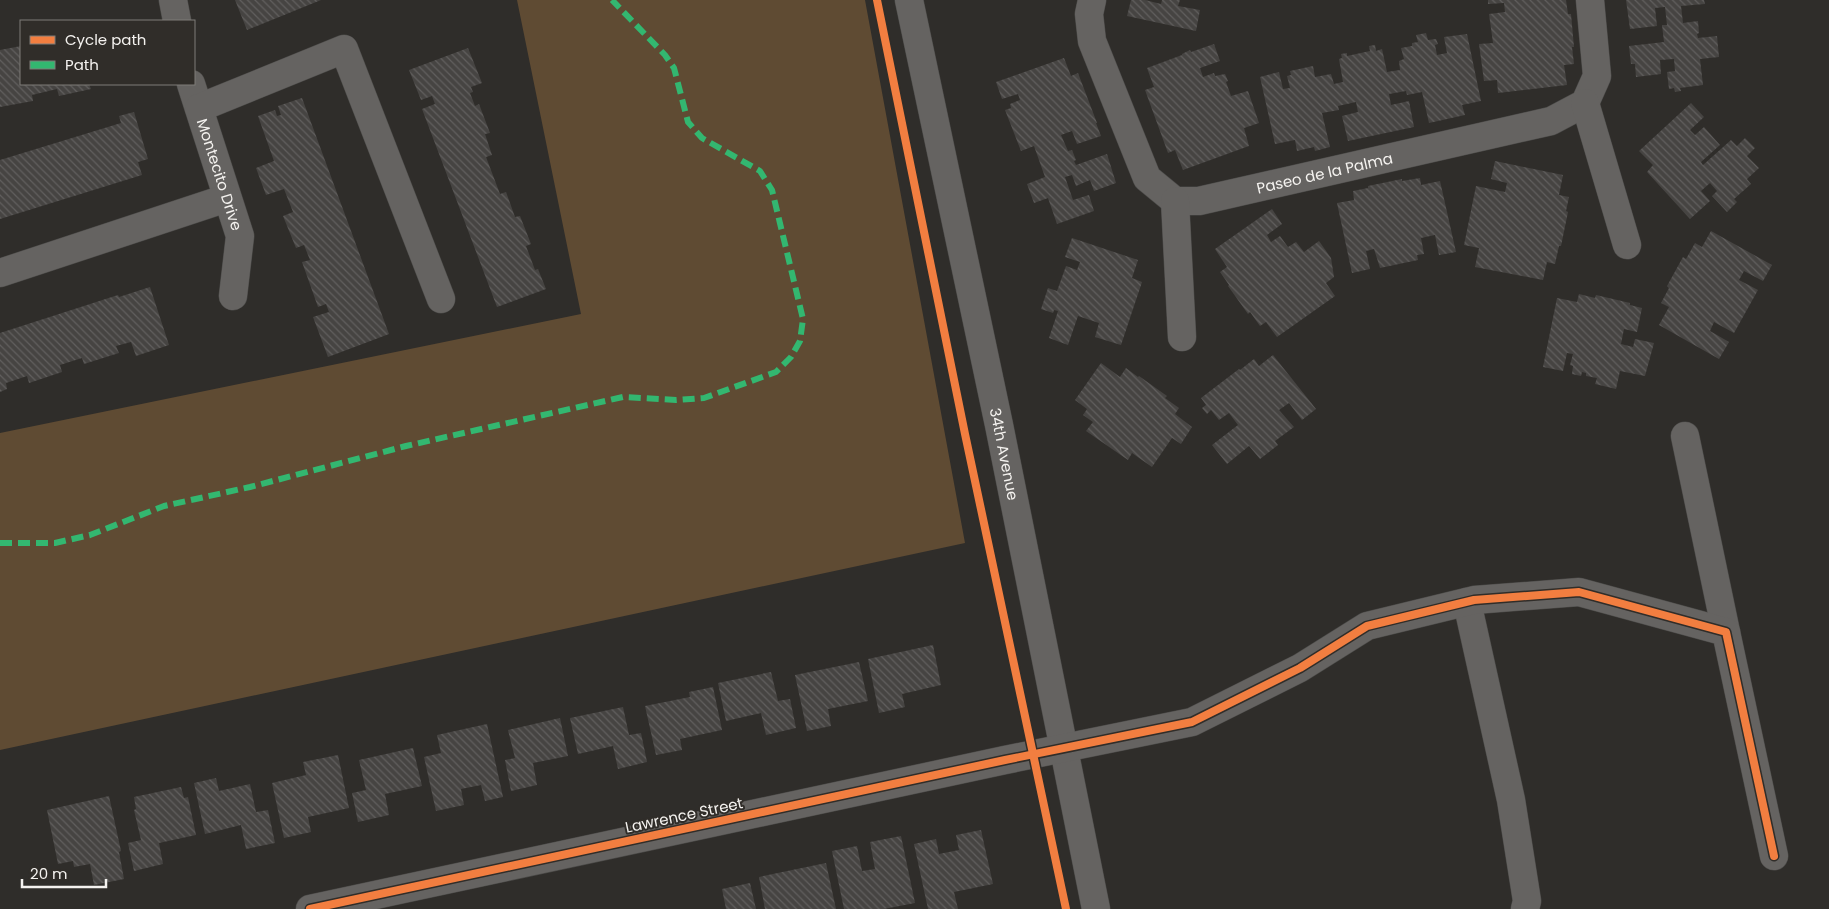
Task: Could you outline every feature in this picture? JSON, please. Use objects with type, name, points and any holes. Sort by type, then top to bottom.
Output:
[{"type":"street","points":[[173,0],[177,20]]},
{"type":"street","name":"34th Avenue","points":[[909,0],[999,425],[1096,909]]},
{"type":"street","points":[[1092,0],[1089,14],[1092,40],[1147,178],[1176,201],[1182,337]]},
{"type":"street","points":[[1590,0],[1598,76],[1585,102],[1627,245]]},
{"type":"street","points":[[195,96],[344,49],[441,299]]},
{"type":"street","name":"Montecito Drive","points":[[195,96],[240,236],[233,296]]},
{"type":"street","name":"Paseo de la Palma","points":[[1176,201],[1199,200],[1551,121],[1585,102]]},
{"type":"street","points":[[0,273],[227,198]]},
{"type":"street","points":[[1685,436],[1774,856]]},
{"type":"street","name":"Lawrence Street","points":[[310,909],[1192,722],[1300,668],[1367,626],[1467,602],[1579,592],[1726,632]]},
{"type":"street","points":[[1467,602],[1511,800],[1527,901],[1525,909]]},
{"type":"shaded area","points":[[517,0],[865,0],[965,543],[0,750],[0,433],[581,314]]},
{"type":"building","points":[[235,0],[321,0],[247,30]]},
{"type":"building","points":[[1131,0],[1145,0],[1161,4],[1162,0],[1180,0],[1178,6],[1200,10],[1196,31],[1127,16]]},
{"type":"building","points":[[1488,0],[1566,0],[1568,14],[1571,14],[1574,47],[1572,47],[1574,64],[1564,65],[1567,85],[1498,93],[1497,80],[1484,81],[1479,44],[1493,43],[1489,14],[1505,12],[1504,3],[1488,4]]},
{"type":"building","points":[[1626,0],[1704,0],[1705,4],[1681,6],[1683,23],[1698,21],[1698,38],[1717,36],[1719,57],[1700,59],[1703,85],[1680,88],[1681,91],[1675,92],[1674,88],[1669,89],[1667,72],[1675,71],[1674,59],[1660,60],[1661,74],[1636,77],[1635,64],[1631,64],[1629,46],[1664,42],[1662,25],[1667,25],[1665,7],[1655,8],[1657,26],[1630,29]]},
{"type":"building","points":[[1426,33],[1428,40],[1436,39],[1438,44],[1435,45],[1437,55],[1447,53],[1444,37],[1467,34],[1481,101],[1462,105],[1465,115],[1429,123],[1422,92],[1407,95],[1406,91],[1389,94],[1391,105],[1409,101],[1414,127],[1348,141],[1342,116],[1358,112],[1356,102],[1338,106],[1339,110],[1322,113],[1330,147],[1315,151],[1314,147],[1297,151],[1295,140],[1275,144],[1260,77],[1279,72],[1283,89],[1290,88],[1287,76],[1291,75],[1290,71],[1313,66],[1315,77],[1331,74],[1334,84],[1343,82],[1339,59],[1342,58],[1341,54],[1347,53],[1347,56],[1370,51],[1369,46],[1375,45],[1376,51],[1382,49],[1387,72],[1400,70],[1399,61],[1404,59],[1401,48],[1412,46],[1412,43],[1418,42],[1416,35]]},
{"type":"building","points":[[1214,44],[1220,61],[1200,68],[1203,77],[1214,73],[1215,76],[1225,74],[1231,96],[1248,91],[1259,123],[1244,128],[1249,146],[1183,170],[1175,150],[1168,153],[1145,90],[1154,87],[1147,68],[1182,55],[1190,50],[1191,52]]},
{"type":"building","points":[[20,46],[20,85],[89,85],[91,89],[59,96],[57,89],[32,95],[33,101],[0,107],[0,50]]},
{"type":"building","points":[[468,48],[482,83],[471,87],[473,92],[470,93],[475,106],[479,104],[490,133],[485,134],[492,155],[486,157],[500,194],[506,192],[515,217],[520,216],[531,244],[526,246],[535,270],[538,269],[546,289],[497,307],[422,109],[435,104],[432,96],[421,100],[409,70]]},
{"type":"building","points":[[1064,58],[1071,76],[1078,73],[1101,136],[1077,144],[1072,131],[1061,135],[1068,151],[1072,150],[1076,165],[1107,154],[1116,183],[1094,191],[1090,180],[1076,186],[1072,175],[1065,177],[1073,200],[1089,195],[1094,211],[1057,224],[1048,198],[1034,203],[1027,184],[1045,177],[1034,146],[1021,151],[1005,110],[1011,108],[1010,104],[1020,100],[1018,94],[1002,99],[996,82]]},
{"type":"building","points":[[302,98],[389,334],[328,357],[313,317],[329,312],[326,304],[318,307],[302,262],[310,260],[304,245],[296,248],[283,216],[293,212],[284,189],[266,195],[256,168],[274,161],[258,116],[275,110],[277,116],[281,115],[278,106]]},
{"type":"building","points":[[1691,103],[1704,117],[1690,130],[1695,135],[1704,127],[1720,145],[1701,162],[1703,165],[1731,140],[1737,146],[1745,138],[1755,148],[1747,156],[1759,168],[1747,179],[1751,184],[1734,199],[1737,202],[1727,212],[1712,196],[1717,191],[1710,183],[1701,191],[1710,201],[1690,219],[1647,172],[1653,165],[1639,151]]},
{"type":"building","points":[[134,112],[148,159],[138,162],[142,175],[0,219],[0,160],[121,123],[119,116]]},
{"type":"building","points":[[1495,161],[1563,175],[1559,195],[1569,197],[1566,211],[1568,212],[1555,264],[1547,262],[1543,280],[1475,267],[1479,248],[1464,245],[1476,186],[1505,192],[1507,183],[1491,179]]},
{"type":"building","points":[[1420,178],[1421,185],[1440,181],[1456,252],[1439,255],[1435,235],[1421,238],[1424,254],[1417,255],[1418,260],[1380,268],[1374,249],[1366,251],[1370,269],[1352,273],[1337,203],[1354,200],[1353,191],[1368,188],[1368,186],[1402,179],[1402,181]]},
{"type":"building","points":[[1272,209],[1282,224],[1267,235],[1271,242],[1280,236],[1288,247],[1296,242],[1304,252],[1319,241],[1331,258],[1334,277],[1326,283],[1335,296],[1277,337],[1266,322],[1260,326],[1250,312],[1248,314],[1228,286],[1220,272],[1227,267],[1215,249]]},
{"type":"building","points":[[1711,231],[1772,265],[1763,281],[1744,271],[1739,280],[1758,290],[1734,333],[1714,322],[1710,331],[1729,342],[1719,359],[1659,325],[1669,307],[1661,303],[1669,288],[1667,286],[1683,257],[1686,259],[1695,243],[1702,247]]},
{"type":"building","points":[[1072,238],[1138,260],[1132,278],[1142,282],[1121,345],[1095,337],[1099,323],[1078,316],[1068,345],[1049,338],[1058,311],[1054,310],[1053,313],[1041,309],[1048,288],[1057,291],[1066,266],[1077,270],[1080,262],[1065,257]]},
{"type":"building","points":[[150,287],[169,345],[136,356],[131,342],[116,346],[119,353],[84,364],[82,358],[60,365],[62,372],[29,383],[27,376],[6,383],[7,389],[0,392],[0,333],[118,295],[119,297]]},
{"type":"building","points":[[1579,294],[1595,298],[1596,295],[1630,303],[1630,305],[1642,308],[1637,332],[1624,329],[1621,344],[1633,347],[1635,339],[1654,343],[1645,376],[1620,371],[1616,389],[1595,384],[1597,378],[1586,376],[1586,373],[1582,372],[1581,376],[1572,374],[1573,366],[1570,365],[1573,354],[1567,353],[1563,371],[1543,367],[1557,298],[1577,302]]},
{"type":"building","points":[[1273,355],[1316,409],[1302,420],[1289,403],[1279,410],[1294,427],[1275,441],[1278,445],[1260,459],[1249,446],[1227,464],[1212,445],[1238,425],[1229,413],[1219,420],[1211,410],[1207,414],[1202,408],[1206,405],[1201,398],[1254,359],[1259,366]]},
{"type":"building","points":[[1101,363],[1120,377],[1126,368],[1139,376],[1167,396],[1165,398],[1179,408],[1175,414],[1192,427],[1181,444],[1172,438],[1152,467],[1132,453],[1128,460],[1086,431],[1093,422],[1083,415],[1087,409],[1075,400]]},
{"type":"building","points":[[933,645],[941,685],[902,694],[905,707],[879,713],[868,659]]},
{"type":"building","points":[[859,662],[868,701],[828,709],[831,726],[807,731],[795,675]]},
{"type":"building","points":[[771,672],[778,701],[790,699],[796,728],[766,735],[761,713],[726,721],[718,683]]},
{"type":"building","points":[[713,687],[722,730],[680,739],[682,750],[656,755],[645,706],[690,697],[689,692]]},
{"type":"building","points":[[623,707],[629,735],[641,733],[647,762],[618,769],[613,746],[578,754],[570,718]]},
{"type":"building","points":[[560,718],[568,756],[533,763],[537,785],[511,791],[505,760],[515,758],[508,730]]},
{"type":"building","points":[[487,724],[503,797],[485,801],[481,785],[461,789],[464,805],[436,811],[424,757],[441,753],[437,735]]},
{"type":"building","points":[[413,748],[422,786],[385,794],[389,815],[358,822],[352,793],[366,790],[359,760]]},
{"type":"building","points":[[338,755],[349,808],[308,817],[311,832],[284,838],[272,783],[306,775],[303,762]]},
{"type":"building","points":[[216,778],[219,791],[250,784],[256,812],[268,810],[275,843],[246,849],[241,825],[205,834],[194,783]]},
{"type":"building","points":[[181,787],[184,798],[188,797],[196,835],[159,843],[163,864],[134,871],[128,843],[141,840],[134,810],[136,809],[134,797]]},
{"type":"building","points":[[109,796],[121,851],[119,852],[124,879],[94,885],[90,864],[74,867],[73,861],[58,864],[47,810]]},
{"type":"building","points":[[981,830],[993,884],[954,892],[958,909],[928,909],[914,844],[936,839],[939,854],[959,850],[956,835]]},
{"type":"building","points":[[901,836],[915,903],[884,909],[844,909],[832,851],[857,846],[862,871],[875,869],[870,842]]},
{"type":"building","points":[[826,863],[836,909],[765,909],[759,877]]},
{"type":"building","points":[[750,883],[756,909],[726,909],[722,889]]},
{"type":"marked path","points":[[0,543],[55,543],[90,535],[164,506],[250,487],[406,446],[623,397],[676,400],[704,398],[776,372],[791,357],[800,341],[803,319],[772,190],[760,171],[702,138],[688,122],[674,68],[665,55],[612,0]]},
{"type":"cycle path","points":[[877,0],[965,434],[1066,909]]},
{"type":"cycle path","points":[[310,909],[1005,760],[1192,722],[1300,668],[1367,626],[1474,600],[1579,592],[1726,632],[1774,856]]}]
